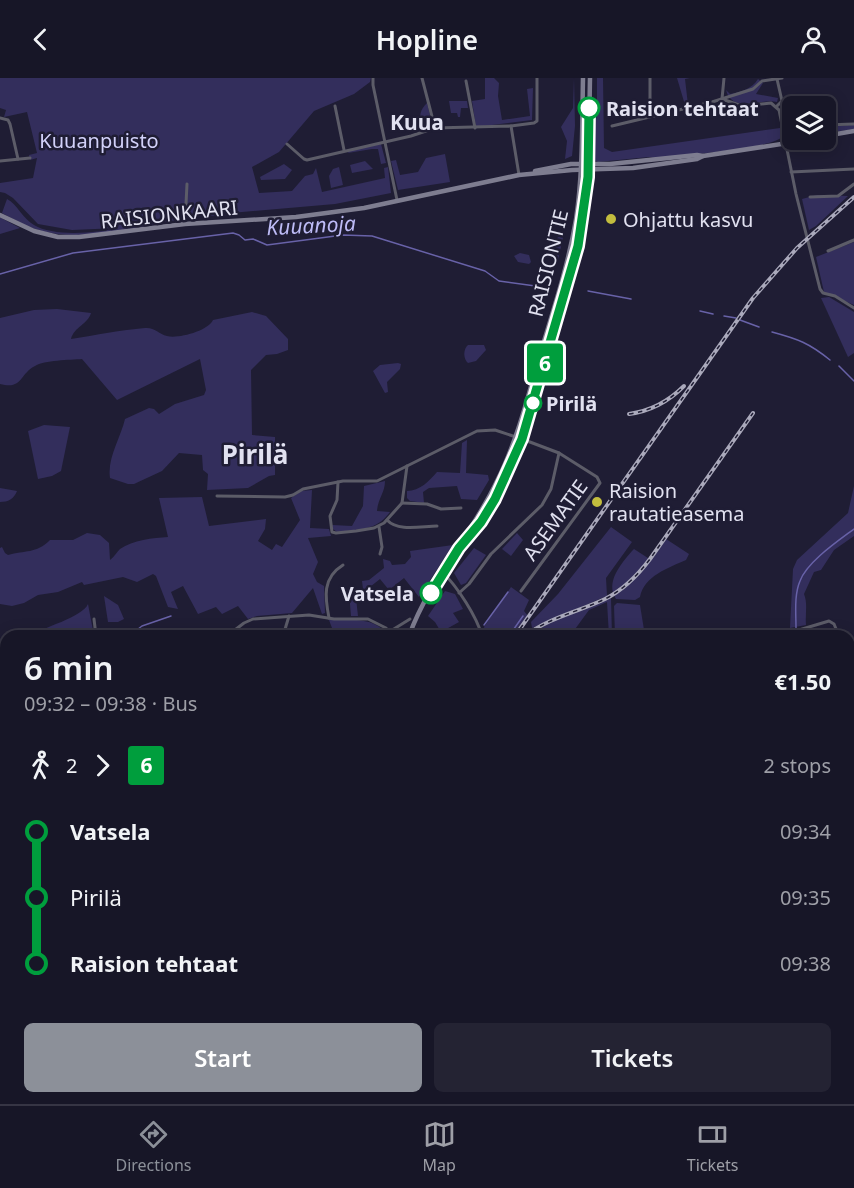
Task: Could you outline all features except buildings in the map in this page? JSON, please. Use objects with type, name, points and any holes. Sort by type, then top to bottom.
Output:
[{"type":"main road","name":"RAISIONTIE","points":[[412,630],[494,489],[515,437],[571,245],[582,164],[583,78]]},
{"type":"main road","name":"RAISIONTIE","points":[[460,546],[481,522],[495,499],[522,439],[578,246],[588,171],[590,78]]},
{"type":"main road","points":[[836,134],[854,131]]},
{"type":"main road","name":"RAISIONKAARI","points":[[0,214],[34,231],[69,237],[96,236],[185,224],[296,217],[363,208],[558,166],[703,156],[782,144]]},
{"type":"main road","name":"RAISIONKAARI","points":[[520,175],[670,164],[703,156]]},
{"type":"street","points":[[374,78],[373,85],[397,200]]},
{"type":"street","points":[[422,78],[435,128]]},
{"type":"street","points":[[287,144],[306,160],[435,128],[475,129],[534,123],[537,121],[537,78]]},
{"type":"street","points":[[650,78],[650,116]]},
{"type":"street","points":[[722,99],[724,78]]},
{"type":"street","points":[[612,126],[722,99],[753,89],[762,79],[782,78]]},
{"type":"street","points":[[777,79],[782,101],[777,106]]},
{"type":"street","points":[[466,81],[475,129]]},
{"type":"street","points":[[722,99],[740,106],[768,103],[777,106]]},
{"type":"street","points":[[335,106],[344,150]]},
{"type":"street","points":[[777,106],[782,125]]},
{"type":"street","points":[[0,118],[8,120],[10,124],[18,159]]},
{"type":"street","points":[[836,125],[854,124]]},
{"type":"street","points":[[512,126],[520,175]]},
{"type":"street","points":[[786,150],[822,292],[854,308]]},
{"type":"street","points":[[0,160],[30,158]]},
{"type":"street","points":[[791,172],[854,169]]},
{"type":"street","points":[[185,224],[187,184]]},
{"type":"street","points":[[810,197],[838,196],[854,184]]},
{"type":"street","points":[[828,251],[854,240]]},
{"type":"street","name":"ASEMATIE","points":[[218,496],[285,497],[303,489],[338,482],[377,481],[477,431],[495,430],[560,453],[597,477],[600,483],[521,591]]},
{"type":"street","points":[[459,593],[469,584],[491,554],[543,505],[551,489],[560,453]]},
{"type":"street","points":[[338,482],[337,500],[330,516],[332,532],[350,532],[379,526],[402,503],[407,466]]},
{"type":"street","points":[[402,503],[427,504],[441,509],[461,508]]},
{"type":"street","points":[[387,520],[396,526],[436,526]]},
{"type":"street","points":[[379,526],[382,547],[380,554]]},
{"type":"street","points":[[329,618],[325,595],[327,582],[343,565]]},
{"type":"street","points":[[443,573],[459,593],[480,630]]},
{"type":"street","points":[[235,630],[253,619],[309,615],[368,619],[386,630]]},
{"type":"street","points":[[284,630],[288,616]]},
{"type":"street","points":[[94,619],[95,630]]},
{"type":"street","points":[[395,630],[410,619]]},
{"type":"street","points":[[799,630],[829,621],[834,624],[836,630]]},
{"type":"green space","name":"Kuuanpuisto","points":[[0,78],[371,78],[370,82],[354,94],[314,111],[279,152],[252,167],[259,193],[292,191],[305,176],[313,174],[316,168],[322,192],[385,178],[384,168],[388,167],[391,193],[335,204],[231,213],[231,215],[180,217],[177,220],[88,235],[70,235],[35,229],[2,213],[7,199],[30,222],[42,229],[75,233],[118,228],[72,230],[38,224],[13,198],[0,192],[0,183],[33,178],[37,158],[30,160],[29,155],[37,153],[27,112],[4,117],[6,110],[0,108]]},
{"type":"green space","points":[[485,78],[494,78],[499,83],[498,96],[502,120],[530,116],[527,89],[533,88],[532,120],[476,127],[472,101],[485,99]]},
{"type":"green space","points":[[574,78],[575,126],[572,156],[565,159],[567,141],[561,127],[573,108]]},
{"type":"green space","points":[[597,78],[603,78],[604,148],[612,152],[780,128],[782,137],[760,145],[722,151],[598,162],[591,154],[597,113]]},
{"type":"green space","points":[[677,78],[690,78],[685,79],[688,105],[685,105]]},
{"type":"green space","points":[[758,79],[763,83],[756,94],[778,98],[777,102],[748,104],[734,101],[729,97],[726,90],[730,94],[742,91]]},
{"type":"green space","points":[[449,101],[467,101],[468,108],[461,108],[460,117],[458,117],[457,113],[451,113]]},
{"type":"green space","points":[[427,103],[432,123],[427,129],[421,125],[420,118],[421,110]]},
{"type":"green space","points":[[854,125],[854,129],[836,131],[836,126]]},
{"type":"green space","points":[[381,144],[386,163],[381,164],[378,149],[348,153],[349,151]]},
{"type":"green space","points":[[445,154],[450,182],[398,190],[391,161],[396,160],[400,175],[418,172],[426,158]]},
{"type":"green space","points":[[365,161],[373,169],[352,173],[350,165]]},
{"type":"green space","points":[[284,164],[292,170],[285,179],[261,180],[260,177]]},
{"type":"green space","points":[[339,167],[343,185],[331,188],[329,176],[333,169]]},
{"type":"green space","points":[[817,195],[848,196],[809,230],[802,199]]},
{"type":"green space","points":[[0,217],[3,219],[20,228],[0,234]]},
{"type":"green space","points":[[564,233],[557,265],[554,258],[553,241]]},
{"type":"green space","points":[[854,242],[854,305],[824,292],[816,257]]},
{"type":"green space","points":[[520,253],[529,255],[531,262],[529,264],[518,262],[514,256]]},
{"type":"green space","points":[[829,297],[854,312],[854,353],[848,357],[821,298]]},
{"type":"green space","points":[[57,309],[91,313],[71,339],[145,328],[172,337],[199,331],[213,320],[252,312],[266,316],[288,339],[288,350],[266,355],[251,370],[252,435],[275,437],[275,475],[248,488],[207,490],[208,474],[203,470],[202,455],[179,453],[162,471],[134,484],[110,478],[112,455],[125,419],[149,408],[159,414],[175,404],[204,395],[206,390],[200,359],[117,400],[82,359],[39,364],[30,369],[17,383],[0,384],[0,318],[34,310]]},
{"type":"green space","points":[[468,345],[484,345],[486,350],[476,361],[468,363],[464,354]]},
{"type":"green space","points":[[401,364],[400,369],[387,382],[388,392],[385,393],[373,371],[380,365]]},
{"type":"green space","points":[[44,425],[70,427],[61,471],[38,479],[28,431]]},
{"type":"green space","points":[[467,440],[466,473],[488,475],[489,480],[477,500],[461,499],[457,486],[429,488],[423,492],[424,503],[410,501],[407,498],[407,491],[420,487],[437,472],[460,473],[462,443]]},
{"type":"green space","points":[[385,481],[377,511],[390,512],[385,518],[367,528],[337,532],[333,529],[332,525],[352,526],[363,506],[364,486]]},
{"type":"green space","points":[[854,486],[854,536],[834,550],[821,570],[814,572],[804,594],[806,625],[790,628],[793,569],[797,560],[848,513]]},
{"type":"green space","points":[[0,488],[17,491],[10,500],[0,502]]},
{"type":"green space","points":[[312,490],[310,528],[329,529],[331,536],[308,538],[318,562],[313,574],[317,582],[324,586],[325,613],[322,614],[313,588],[292,613],[248,619],[238,606],[222,614],[216,607],[198,614],[183,586],[171,592],[178,609],[168,607],[156,576],[153,574],[137,582],[123,577],[84,585],[82,582],[58,592],[38,595],[24,603],[12,606],[0,604],[0,548],[2,547],[8,555],[35,550],[50,540],[73,540],[87,533],[100,535],[109,543],[110,560],[120,549],[131,543],[168,537],[159,498],[202,497],[209,526],[266,519],[265,529],[258,541],[272,550],[276,544],[282,547],[300,520],[291,498],[301,491]]},
{"type":"green space","points":[[611,527],[632,542],[606,578],[607,596],[532,628],[531,622],[558,594]]},
{"type":"green space","points":[[517,533],[523,540],[511,556],[502,549]]},
{"type":"green space","points":[[666,539],[689,554],[686,560],[652,578],[646,583],[640,597],[635,600],[616,599],[613,593],[613,580],[619,567],[628,556],[634,549],[651,560]]},
{"type":"green space","points":[[453,545],[419,597],[404,578],[389,590],[380,579],[356,598],[358,616],[351,616],[349,592],[363,589],[362,581],[369,580],[384,568],[383,559],[390,561],[392,565],[405,564],[411,557],[410,551]]},
{"type":"green space","points":[[474,548],[486,555],[466,583],[461,585],[454,573]]},
{"type":"green space","points":[[511,587],[529,600],[524,611],[528,616],[518,630],[485,630],[484,627]]},
{"type":"green space","points":[[445,591],[455,594],[463,609],[453,613],[459,622],[445,630],[440,630],[428,616]]},
{"type":"green space","points":[[104,596],[118,605],[124,619],[118,622],[108,622]]},
{"type":"green space","points":[[611,598],[612,630],[609,630],[607,602],[589,610],[574,630],[538,630],[550,622]]},
{"type":"green space","points":[[617,603],[640,605],[644,630],[615,630],[614,606]]},
{"type":"green space","points":[[88,604],[93,630],[42,630],[71,618],[85,609]]},
{"type":"green space","points":[[329,620],[362,620],[377,625],[383,630],[333,630]]},
{"type":"waterway","name":"Kuuanoja","points":[[0,274],[73,253],[233,233],[245,240],[253,239],[267,245],[343,235],[372,236],[485,271],[499,281],[550,288]]},
{"type":"waterway","points":[[588,291],[631,299]]},
{"type":"waterway","points":[[700,311],[713,314]]},
{"type":"waterway","points":[[724,316],[736,318]]},
{"type":"waterway","points":[[740,320],[759,327]]},
{"type":"waterway","points":[[772,332],[803,342],[830,360]]},
{"type":"waterway","points":[[839,366],[854,381]]},
{"type":"waterway","points":[[796,628],[797,592],[804,574],[824,552],[854,529]]},
{"type":"waterway","points":[[484,625],[508,592]]},
{"type":"waterway","points":[[137,630],[171,616]]},
{"type":"waterway","points":[[513,630],[523,616]]},
{"type":"railway","points":[[519,630],[753,298],[797,248],[854,197]]},
{"type":"railway","points":[[629,414],[659,404],[684,386]]},
{"type":"railway","points":[[534,630],[554,619],[605,599],[624,587],[650,559],[753,413]]},
{"type":"bus line","name":"6","points":[[431,593],[459,548],[481,522],[495,499],[522,439],[578,246],[588,177],[589,108]]},
{"type":"place","name":"Raision tehtaat","points":[[589,108]]},
{"type":"place","name":"Ohjattu kasvu","points":[[611,219]]},
{"type":"place","name":"Pirilä","points":[[533,403]]},
{"type":"place","name":"Raision rautatieasema","points":[[597,502]]},
{"type":"place","name":"Vatsela","points":[[431,593]]},
{"type":"district","name":"Kuua","points":[[417,122]]},
{"type":"district","name":"Pirilä","points":[[255,454]]}]
